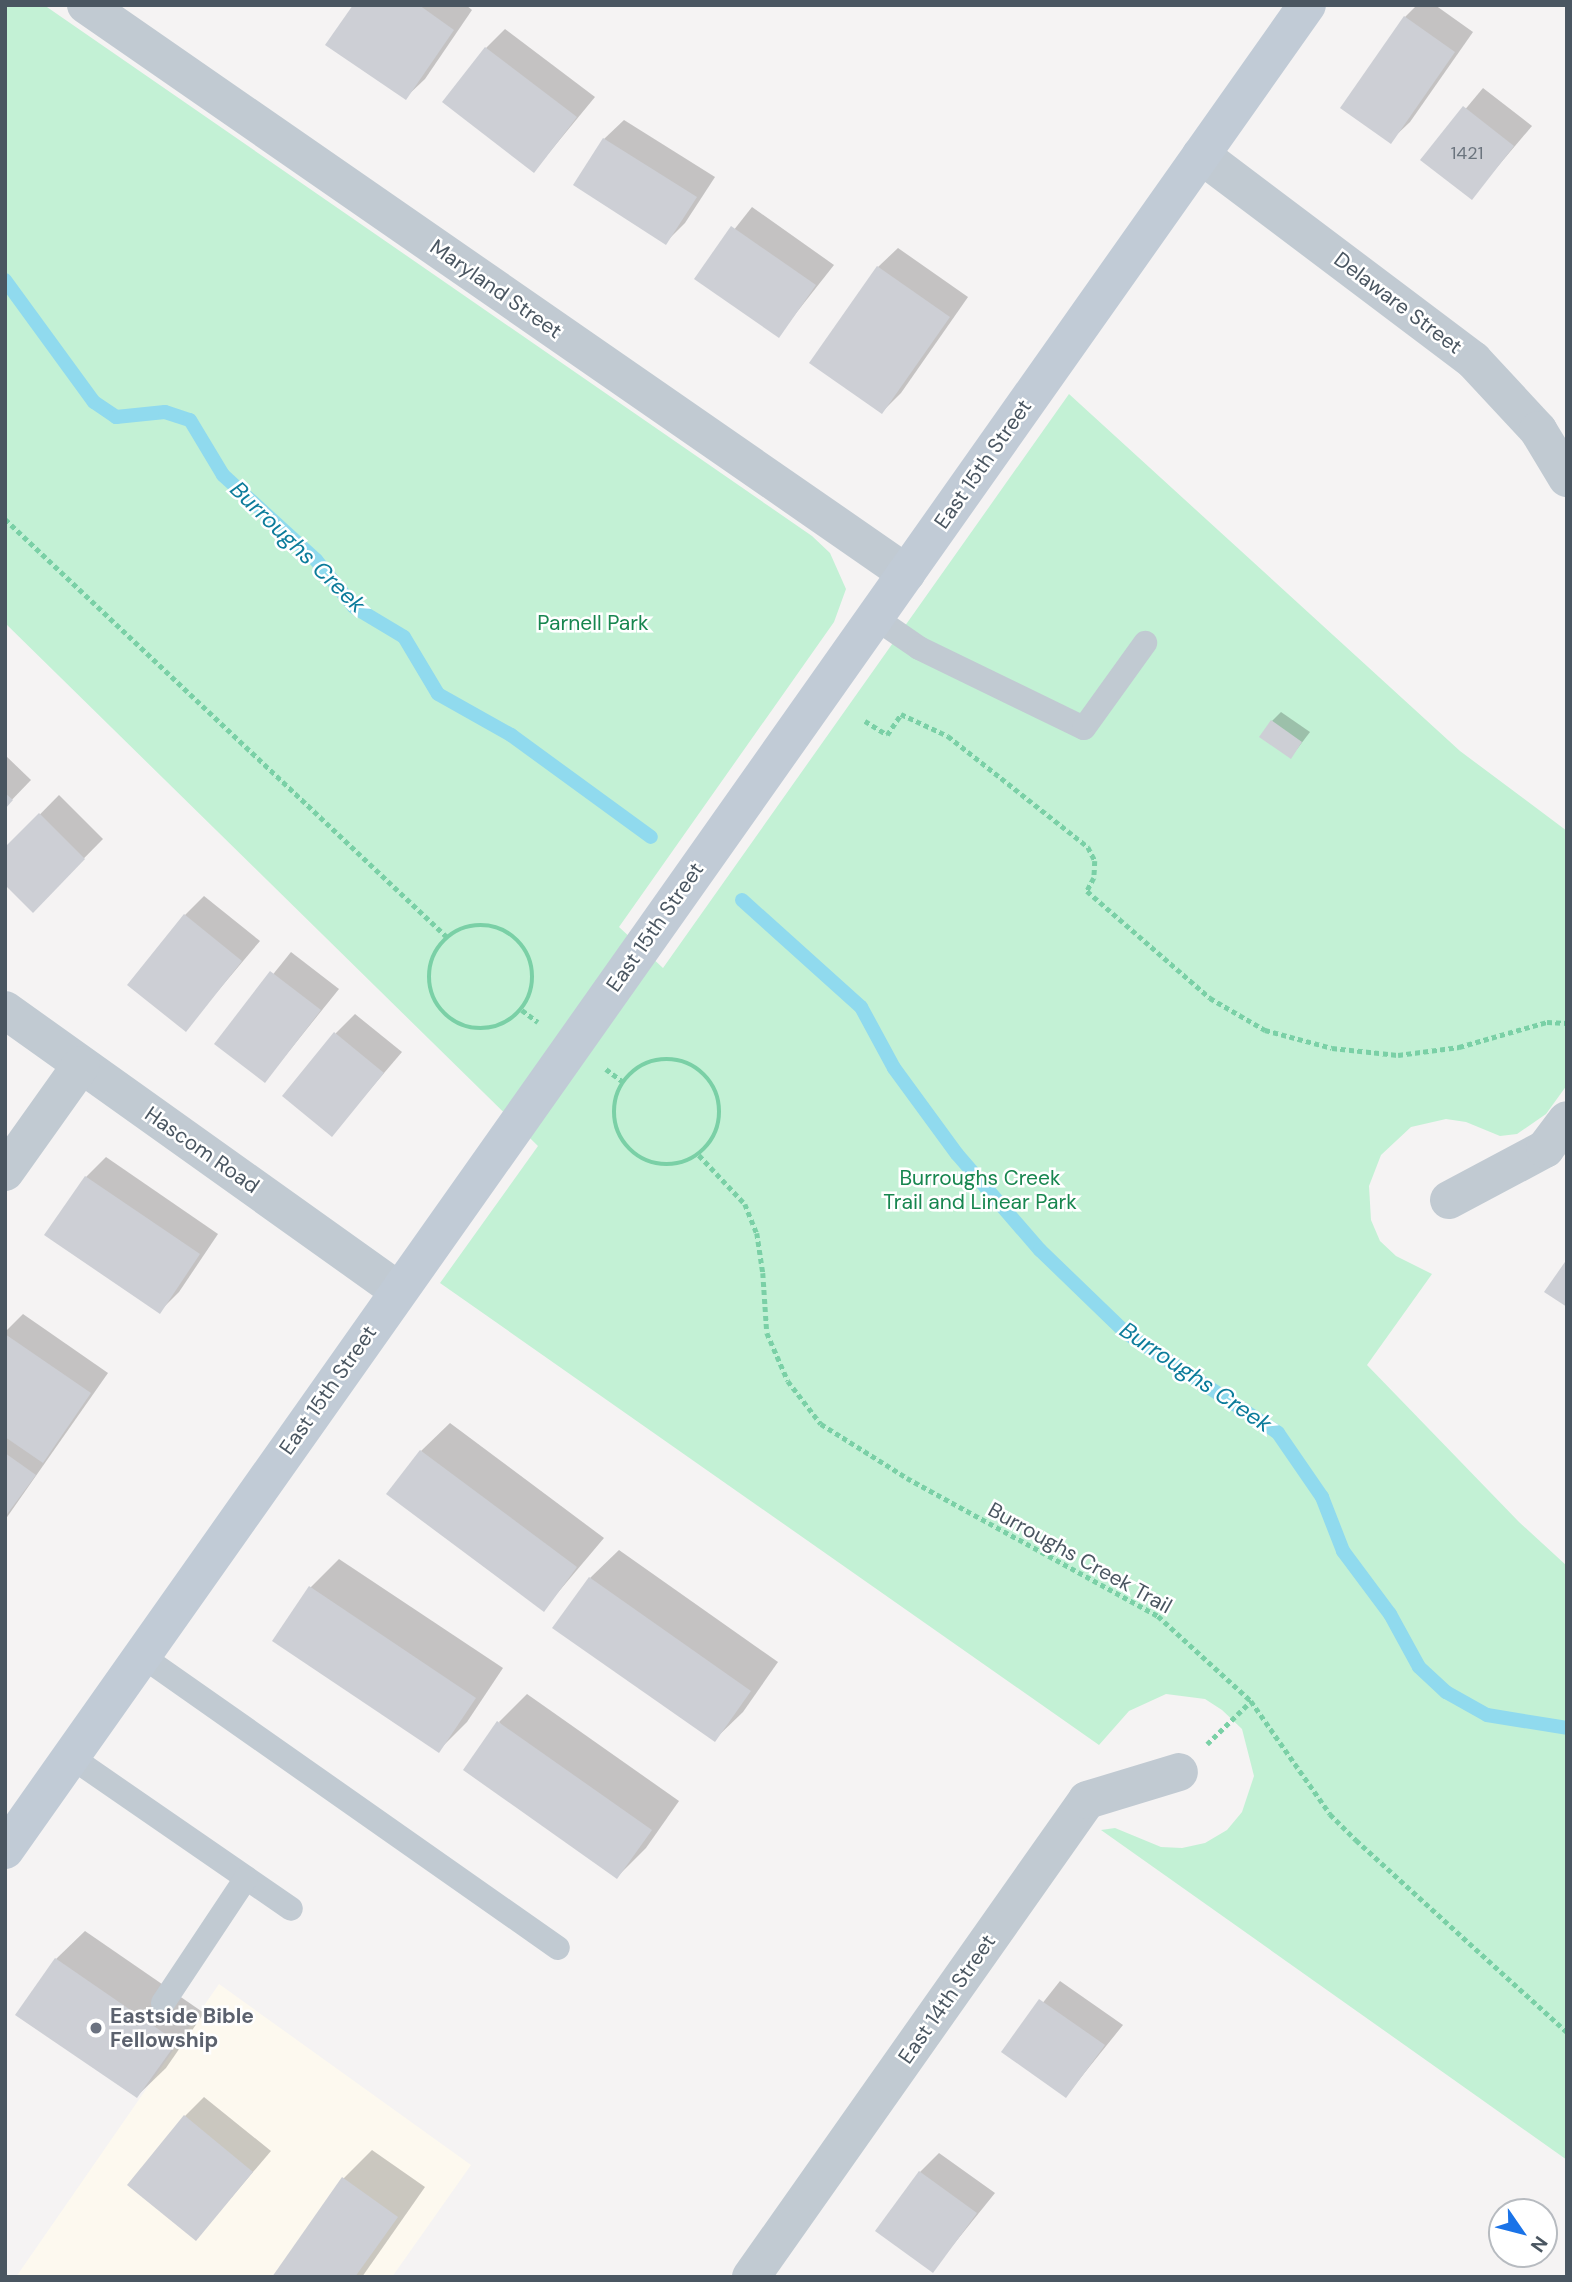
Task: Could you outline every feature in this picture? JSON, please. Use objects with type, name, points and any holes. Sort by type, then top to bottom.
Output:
[{"type":"main road","name":"East 15th Street","points":[[5,1850],[1307,5]]},
{"type":"street","name":"Maryland Street","points":[[86,5],[906,573]]},
{"type":"street","name":"Delaware Street","points":[[1202,155],[1473,360],[1538,430],[1567,478]]},
{"type":"street","name":"Hascom Road","points":[[5,1010],[398,1290]]},
{"type":"street","points":[[5,1172],[81,1065]]},
{"type":"street","points":[[1449,1200],[1545,1149],[1567,1120]]},
{"type":"street","name":"East 14th Street","points":[[751,2277],[1087,1800],[1179,1772]]},
{"type":"lane","points":[[874,617],[919,648],[1084,728],[1145,643]]},
{"type":"lane","points":[[142,1656],[558,1948]]},
{"type":"lane","points":[[71,1757],[291,1909]]},
{"type":"lane","points":[[163,2003],[246,1878]]},
{"type":"path","points":[[5,519],[447,937]]},
{"type":"path","points":[[865,721],[887,735],[901,714],[948,736],[1088,847],[1095,861],[1094,878],[1087,891],[1210,998],[1265,1030],[1332,1048],[1398,1055],[1459,1047],[1547,1022],[1567,1023]]},
{"type":"path","points":[[478,925],[495,927],[523,946],[533,977],[530,995],[513,1020],[501,1026],[471,1029],[442,1013],[433,999],[430,965],[447,937],[478,925]]},
{"type":"path","points":[[675,1059],[699,1070],[716,1090],[719,1125],[699,1155],[684,1163],[660,1164],[636,1156],[624,1144],[617,1129],[616,1097],[623,1082],[640,1066],[675,1059]]},
{"type":"path","name":"Burroughs Creek Trail","points":[[699,1155],[745,1204],[759,1246],[767,1333],[788,1381],[821,1424],[907,1478],[1158,1616],[1251,1701],[1330,1814],[1567,2032]]},
{"type":"path","points":[[1179,1772],[1251,1701]]},
{"type":"shaded area","points":[[219,1984],[471,2165],[392,2277],[16,2277]]},
{"type":"green space","name":"Burroughs Creek Trail and Linear Park","points":[[5,5],[44,5],[812,536],[830,553],[846,589],[834,622],[619,927],[663,968],[1069,394],[1460,751],[1567,831],[1567,1085],[1546,1114],[1517,1134],[1500,1136],[1466,1122],[1446,1119],[1411,1127],[1381,1155],[1369,1186],[1371,1220],[1380,1241],[1396,1256],[1432,1274],[1367,1365],[1519,1522],[1567,1566],[1567,2160],[1101,1830],[1115,1828],[1161,1847],[1182,1848],[1205,1843],[1227,1830],[1242,1812],[1254,1776],[1242,1729],[1222,1710],[1205,1699],[1166,1694],[1129,1711],[1099,1745],[440,1283],[538,1146],[5,623]]},
{"type":"building","points":[[353,5],[419,5],[454,30],[406,100],[325,45]]},
{"type":"building","points":[[1404,16],[1455,52],[1391,144],[1340,108]]},
{"type":"building","points":[[485,47],[577,117],[534,173],[442,102]]},
{"type":"building","points":[[1463,106],[1514,146],[1472,200],[1420,160]]},
{"type":"building","points":[[603,138],[697,197],[666,245],[573,185]]},
{"type":"building","points":[[731,226],[816,285],[779,338],[694,279]]},
{"type":"building","points":[[877,266],[950,317],[882,414],[809,363]]},
{"type":"building","points":[[1271,720],[1302,742],[1291,759],[1259,737]]},
{"type":"building","points":[[5,793],[13,800],[5,809]]},
{"type":"building","points":[[39,813],[85,859],[33,913],[5,885],[5,847]]},
{"type":"building","points":[[184,914],[242,961],[186,1032],[127,985]]},
{"type":"building","points":[[270,971],[321,1010],[265,1083],[214,1044]]},
{"type":"building","points":[[334,1032],[384,1073],[332,1137],[282,1096]]},
{"type":"building","points":[[85,1176],[200,1254],[160,1314],[44,1235]]},
{"type":"building","points":[[1567,1259],[1567,1307],[1544,1292]]},
{"type":"building","points":[[5,1334],[91,1393],[43,1463],[5,1437]]},
{"type":"building","points":[[420,1450],[577,1567],[544,1612],[386,1494]]},
{"type":"building","points":[[5,1453],[36,1475],[5,1517]]},
{"type":"building","points":[[589,1577],[751,1691],[715,1742],[552,1628]]},
{"type":"building","points":[[309,1586],[476,1698],[439,1753],[272,1641]]},
{"type":"building","points":[[497,1721],[652,1830],[617,1879],[463,1770]]},
{"type":"building","name":"Eastside Bible Fellowship","points":[[55,1958],[177,2042],[137,2098],[15,2015]]},
{"type":"building","points":[[1039,1999],[1105,2045],[1066,2098],[1001,2052]]},
{"type":"building","points":[[184,2115],[253,2172],[196,2241],[127,2185]]},
{"type":"building","points":[[919,2171],[977,2213],[933,2273],[875,2231]]},
{"type":"building","points":[[342,2177],[398,2217],[355,2277],[272,2277]]},
{"type":"waterway","name":"Burroughs Creek","points":[[5,280],[94,402],[116,417],[165,412],[190,420],[223,475],[316,560],[354,607],[404,637],[438,694],[511,735],[651,837]]},
{"type":"waterway","name":"Burroughs Creek","points":[[742,900],[861,1007],[894,1068],[957,1154],[1040,1250],[1126,1333],[1278,1433],[1322,1497],[1343,1551],[1390,1614],[1419,1667],[1446,1692],[1487,1715],[1567,1728]]},
{"type":"place","name":"Eastside Bible Fellowship","points":[[96,2028]]},
{"type":"park label","name":"Parnell Park","points":[[593,623]]}]
